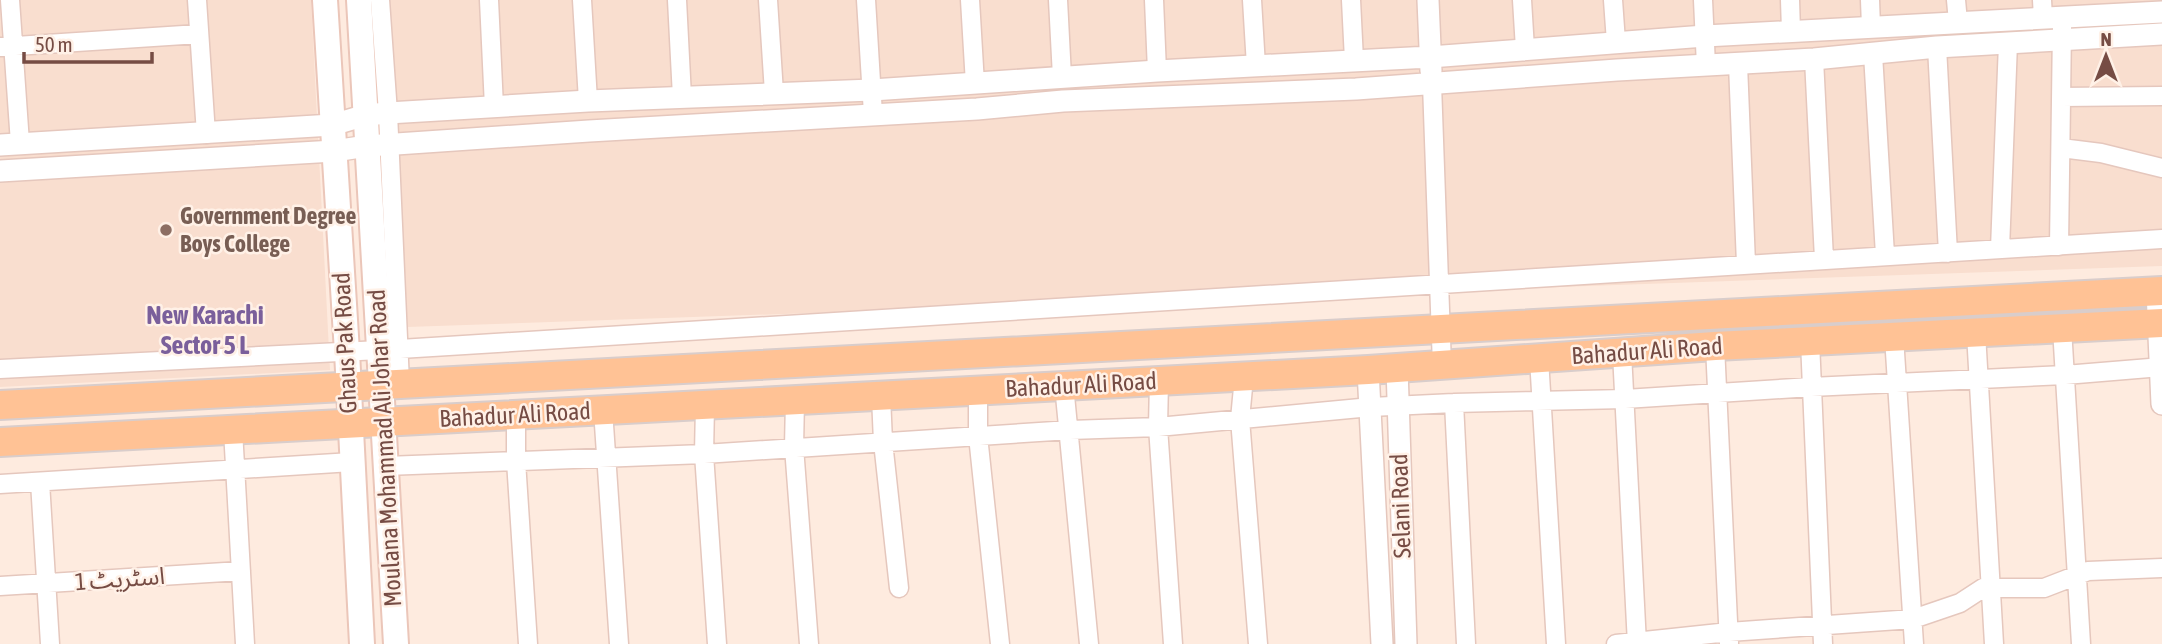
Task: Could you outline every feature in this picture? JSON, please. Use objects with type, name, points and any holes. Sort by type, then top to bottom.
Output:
[{"type":"main road","name":"Ghaus Pak Road","points":[[325,0],[362,644]]},
{"type":"main road","name":"Moulana Mohammad Ali Johar Road","points":[[359,0],[377,114],[391,384],[383,421],[396,644]]},
{"type":"main road","name":"Bahadur Ali Road","points":[[0,405],[2159,291]]},
{"type":"main road","name":"Bahadur Ali Road","points":[[0,442],[1244,377],[1714,346],[2160,323]]},
{"type":"street","points":[[10,0],[6,46],[10,144],[332,125],[377,114],[588,101],[872,90],[1157,71],[1430,57],[1705,36],[1958,22],[2049,12],[2133,7],[2162,12]]},
{"type":"street","points":[[197,0],[206,134]]},
{"type":"street","points":[[377,114],[380,0]]},
{"type":"street","points":[[489,0],[494,107]]},
{"type":"street","points":[[582,0],[588,101]]},
{"type":"street","points":[[677,0],[682,97]]},
{"type":"street","points":[[768,0],[774,93]]},
{"type":"street","points":[[866,0],[873,114]]},
{"type":"street","points":[[970,0],[975,84]]},
{"type":"street","points":[[1058,0],[1062,77]]},
{"type":"street","points":[[1154,0],[1157,71]]},
{"type":"street","points":[[1252,0],[1256,66]]},
{"type":"street","points":[[1351,0],[1354,60]]},
{"type":"street","points":[[1428,0],[1442,366]]},
{"type":"street","points":[[1522,0],[1525,49]]},
{"type":"street","points":[[1613,0],[1615,43]]},
{"type":"street","points":[[1703,0],[1706,66]]},
{"type":"street","points":[[1790,0],[1791,31]]},
{"type":"street","points":[[1870,0],[1871,27]]},
{"type":"street","points":[[1956,0],[1958,22]]},
{"type":"street","points":[[2049,12],[2062,40],[2059,246]]},
{"type":"street","points":[[6,46],[199,34]]},
{"type":"street","points":[[0,171],[977,109],[1063,101],[1432,84],[1814,59],[1937,47],[2162,34]]},
{"type":"street","points":[[2000,249],[2008,43]]},
{"type":"street","points":[[1937,47],[1948,253]]},
{"type":"street","points":[[1873,54],[1885,255]]},
{"type":"street","points":[[1814,59],[1824,259]]},
{"type":"street","points":[[1738,64],[1746,264]]},
{"type":"street","points":[[2062,97],[2162,96]]},
{"type":"street","points":[[57,141],[59,167]]},
{"type":"street","points":[[2061,148],[2101,153],[2162,169]]},
{"type":"street","points":[[0,369],[347,352],[2162,239]]},
{"type":"street","points":[[2159,291],[2162,404]]},
{"type":"street","points":[[2062,328],[2081,644]]},
{"type":"street","points":[[1976,333],[1994,644]]},
{"type":"street","points":[[1894,337],[1914,644]]},
{"type":"street","points":[[1810,341],[1822,635]]},
{"type":"street","points":[[1714,346],[1729,638]]},
{"type":"street","points":[[1622,353],[1637,643]]},
{"type":"street","points":[[1539,358],[1556,644]]},
{"type":"street","points":[[386,466],[704,454],[1070,430],[1158,427],[1454,403],[1625,399],[2065,375],[2161,367]]},
{"type":"street","name":"Selani Road","points":[[1397,368],[1406,644]]},
{"type":"street","name":"Selani Road","points":[[1368,370],[1382,644]]},
{"type":"street","points":[[1244,377],[1240,419],[1258,644]]},
{"type":"street","points":[[1159,381],[1158,427],[1173,644]]},
{"type":"street","points":[[1064,385],[1089,644]]},
{"type":"street","points":[[978,390],[978,436],[1000,644]]},
{"type":"street","points":[[881,396],[883,442],[899,588]]},
{"type":"street","points":[[795,400],[794,447],[809,644]]},
{"type":"street","points":[[1454,403],[1466,644]]},
{"type":"street","points":[[705,405],[704,454],[717,644]]},
{"type":"street","points":[[603,410],[619,644]]},
{"type":"street","points":[[516,415],[516,461],[528,644]]},
{"type":"street","points":[[233,430],[244,644]]},
{"type":"street","points":[[0,484],[352,462]]},
{"type":"street","points":[[40,482],[50,644]]},
{"type":"street","points":[[1616,644],[1822,635],[1913,618],[1960,603],[1976,591],[1990,588],[2044,588],[2088,571],[2162,568]]},
{"type":"street","name":"اسٹریٹ 1","points":[[0,586],[241,571]]},
{"type":"shaded area","points":[[0,0],[311,0],[330,370],[0,387]]},
{"type":"shaded area","points":[[387,0],[2162,0],[2162,266],[407,327]]},
{"type":"place","name":"Government Degree Boys College","points":[[166,230]]},
{"type":"district","name":"New Karachi Sector 5 L","points":[[205,330]]}]
